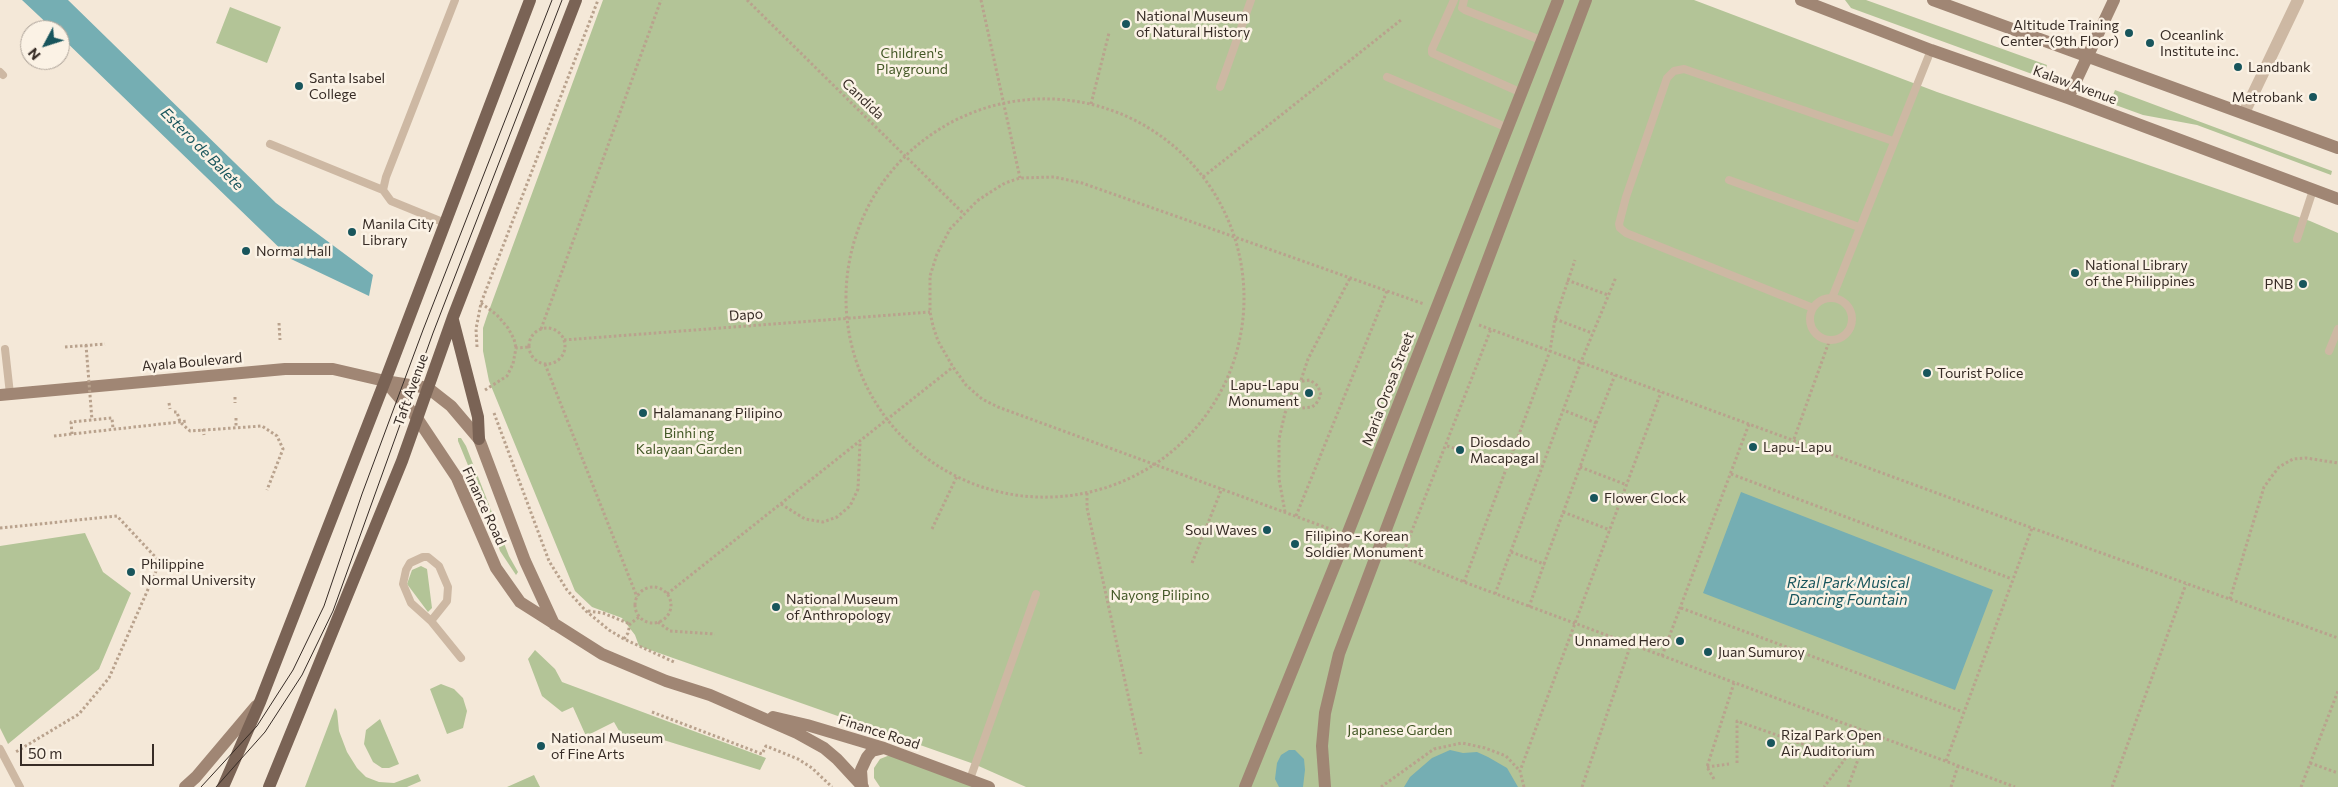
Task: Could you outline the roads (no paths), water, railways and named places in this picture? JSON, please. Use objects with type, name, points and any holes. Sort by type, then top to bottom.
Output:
[{"type":"main road","name":"Taft Avenue","points":[[223,787],[260,702],[385,381],[529,0]]},
{"type":"main road","name":"Taft Avenue","points":[[269,787],[417,418],[453,317],[576,0]]},
{"type":"main road","points":[[453,317],[457,340],[478,417],[479,439]]},
{"type":"main road","points":[[278,787],[286,746]]},
{"type":"street","name":"Maria Orosa Street","points":[[1245,787],[1347,535],[1558,0]]},
{"type":"street","points":[[1325,787],[1322,746],[1324,713],[1340,654],[1586,0]]},
{"type":"street","points":[[1933,0],[2338,148]]},
{"type":"street","points":[[2068,98],[2114,0]]},
{"type":"street","points":[[2244,114],[2298,0]]},
{"type":"street","name":"Kalaw Avenue","points":[[1807,1],[1931,50],[2068,98],[2338,199]]},
{"type":"street","name":"Ayala Boulevard","points":[[5,394],[285,369],[333,369],[385,381]]},
{"type":"street","points":[[385,381],[428,388]]},
{"type":"street","name":"Finance Road","points":[[385,381],[417,418],[457,478],[496,568],[520,602],[602,654],[757,715],[824,748],[850,770],[863,786]]},
{"type":"street","name":"Finance Road","points":[[428,388],[450,406],[479,439],[526,561],[554,624]]},
{"type":"street","points":[[185,787],[196,777],[260,702]]},
{"type":"street","name":"Finance Road","points":[[757,715],[782,718],[884,748],[989,787]]},
{"type":"street","points":[[863,786],[861,770],[867,757],[872,751],[884,748]]},
{"type":"lane","points":[[383,190],[386,177],[456,0]]},
{"type":"lane","points":[[1220,87],[1251,0]]},
{"type":"lane","points":[[1454,0],[1432,50],[1432,54],[1522,93]]},
{"type":"lane","points":[[1464,0],[1462,8],[1465,10],[1543,41]]},
{"type":"lane","points":[[1832,298],[1893,141],[1931,50]]},
{"type":"lane","points":[[1814,308],[1626,233],[1620,228],[1619,224],[1626,197],[1668,78],[1674,71],[1684,70],[1893,141]]},
{"type":"lane","points":[[1387,77],[1508,128]]},
{"type":"lane","points":[[270,144],[383,190],[391,201],[445,223]]},
{"type":"lane","points":[[1729,180],[1859,227]]},
{"type":"lane","points":[[2297,239],[2313,190]]},
{"type":"lane","points":[[1832,298],[1840,300],[1846,305],[1852,320],[1845,334],[1838,338],[1830,339],[1820,336],[1813,328],[1811,318],[1814,308],[1821,300],[1832,298]]},
{"type":"lane","points":[[2330,351],[2338,329]]},
{"type":"lane","points":[[5,349],[5,394]]},
{"type":"lane","points":[[431,621],[447,602],[448,587],[439,566],[428,557],[423,557],[410,563],[406,570],[403,584],[411,603],[431,621],[461,658]]},
{"type":"lane","points":[[970,779],[1036,594]]},
{"type":"lane","points":[[0,749],[20,787]]},
{"type":"water","name":"Estero de Balete","points":[[22,0],[68,0],[276,203],[373,275],[369,296],[291,259],[70,46],[70,20],[43,20]]},
{"type":"water","name":"Rizal Park Musical Dancing Fountain","points":[[1741,492],[1993,590],[1955,690],[1703,593]]},
{"type":"water","points":[[1289,750],[1295,750],[1304,759],[1303,787],[1279,787],[1275,779],[1277,763],[1281,755]]},
{"type":"water","points":[[1450,750],[1463,753],[1477,752],[1488,757],[1507,768],[1518,787],[1404,787],[1410,777],[1432,758]]},
{"type":"tram line","points":[[201,787],[257,726],[293,670],[324,606],[362,494],[423,330],[552,0]]},
{"type":"tram line","points":[[216,787],[265,732],[302,675],[333,611],[433,333],[562,0]]},
{"type":"place","name":"National Museum of Natural History","points":[[1126,24]]},
{"type":"place","name":"Altitude Training Center-(9th Floor)","points":[[2129,33]]},
{"type":"place","name":"Oceanlink Institute inc.","points":[[2150,43]]},
{"type":"place","name":"Landbank","points":[[2238,67]]},
{"type":"place","name":"Santa Isabel College","points":[[299,86]]},
{"type":"place","name":"Metrobank","points":[[2313,97]]},
{"type":"place","name":"Manila City Library","points":[[352,232]]},
{"type":"place","name":"Normal Hall","points":[[246,251]]},
{"type":"place","name":"National Library of the Philippines","points":[[2075,273]]},
{"type":"place","name":"PNB","points":[[2303,284]]},
{"type":"place","name":"Tourist Police","points":[[1927,373]]},
{"type":"place","name":"Lapu-Lapu Monument","points":[[1309,393]]},
{"type":"place","name":"Halamanang Pilipino","points":[[643,413]]},
{"type":"place","name":"Lapu-Lapu","points":[[1753,447]]},
{"type":"place","name":"Diosdado Macapagal","points":[[1460,450]]},
{"type":"place","name":"Flower Clock","points":[[1594,498]]},
{"type":"place","name":"Soul Waves","points":[[1267,530]]},
{"type":"place","name":"Filipino - Korean Soldier Monument","points":[[1295,544]]},
{"type":"place","name":"Philippine Normal University","points":[[131,572]]},
{"type":"place","name":"National Museum of Anthropology","points":[[776,607]]},
{"type":"place","name":"Unnamed Hero","points":[[1680,641]]},
{"type":"place","name":"Juan Sumuroy","points":[[1708,652]]},
{"type":"place","name":"Rizal Park Open Air Auditorium","points":[[1771,743]]},
{"type":"place","name":"National Museum of Fine Arts","points":[[541,746]]},
{"type":"park label","name":"Children's Playground","points":[[912,62]]},
{"type":"park label","name":"Binhi ng Kalayaan Garden","points":[[689,442]]},
{"type":"park label","name":"Nayong Pilipino","points":[[1160,595]]},
{"type":"park label","name":"Japanese Garden","points":[[1400,730]]}]
